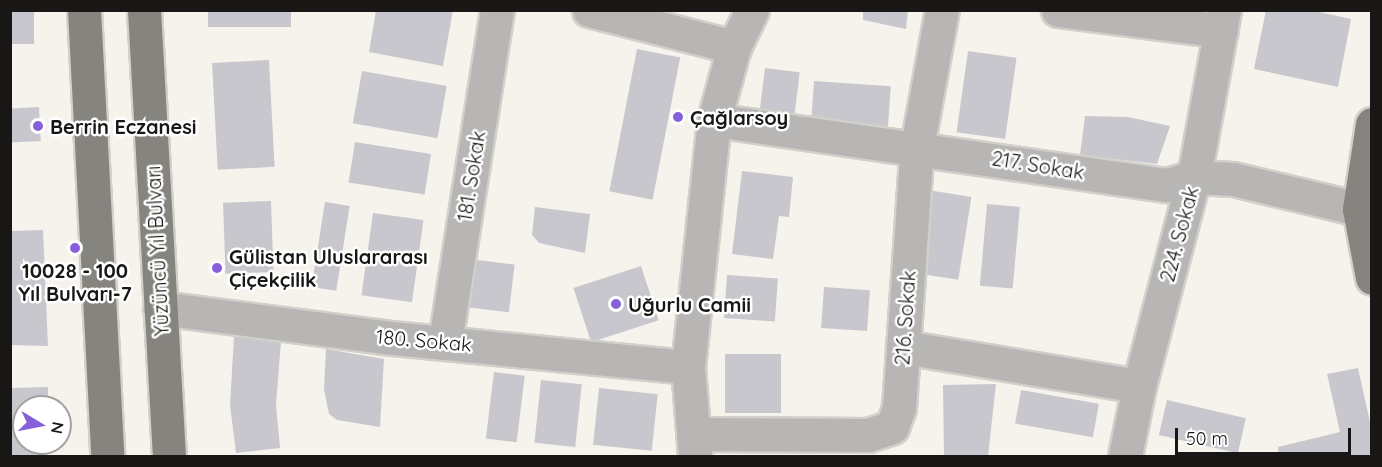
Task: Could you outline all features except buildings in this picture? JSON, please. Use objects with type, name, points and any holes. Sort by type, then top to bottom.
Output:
[{"type":"main road","points":[[84,10],[107,456]]},
{"type":"main road","name":"Yüzüncü Yıl Bulvarı","points":[[144,10],[169,456]]},
{"type":"main road","points":[[1371,124],[1359,208],[1371,278]]},
{"type":"street","name":"181. Sokak","points":[[445,342],[497,10]]},
{"type":"street","points":[[589,10],[734,47]]},
{"type":"street","points":[[694,445],[688,367],[714,120],[734,47],[752,10]]},
{"type":"street","name":"216. Sokak","points":[[694,445],[868,435],[892,427],[899,408],[917,147],[942,10]]},
{"type":"street","points":[[1058,10],[1223,21]]},
{"type":"street","name":"224. Sokak","points":[[1125,456],[1139,386],[1194,177],[1223,21]]},
{"type":"street","name":"217. Sokak","points":[[714,120],[917,147],[1166,185],[1194,177],[1233,179],[1359,208]]},
{"type":"street","name":"180. Sokak","points":[[160,308],[445,342],[688,367]]},
{"type":"street","points":[[903,347],[1139,386]]},
{"type":"place","name":"Çağlarsoy","points":[[678,117]]},
{"type":"place","name":"Berrin Eczanesi","points":[[38,126]]},
{"type":"place","name":"10028 - 100 Yıl Bulvarı-7","points":[[75,248]]},
{"type":"place","name":"Gülistan Uluslararası Çiçekçilik","points":[[217,268]]},
{"type":"place","name":"Uğurlu Camii","points":[[616,304]]}]
